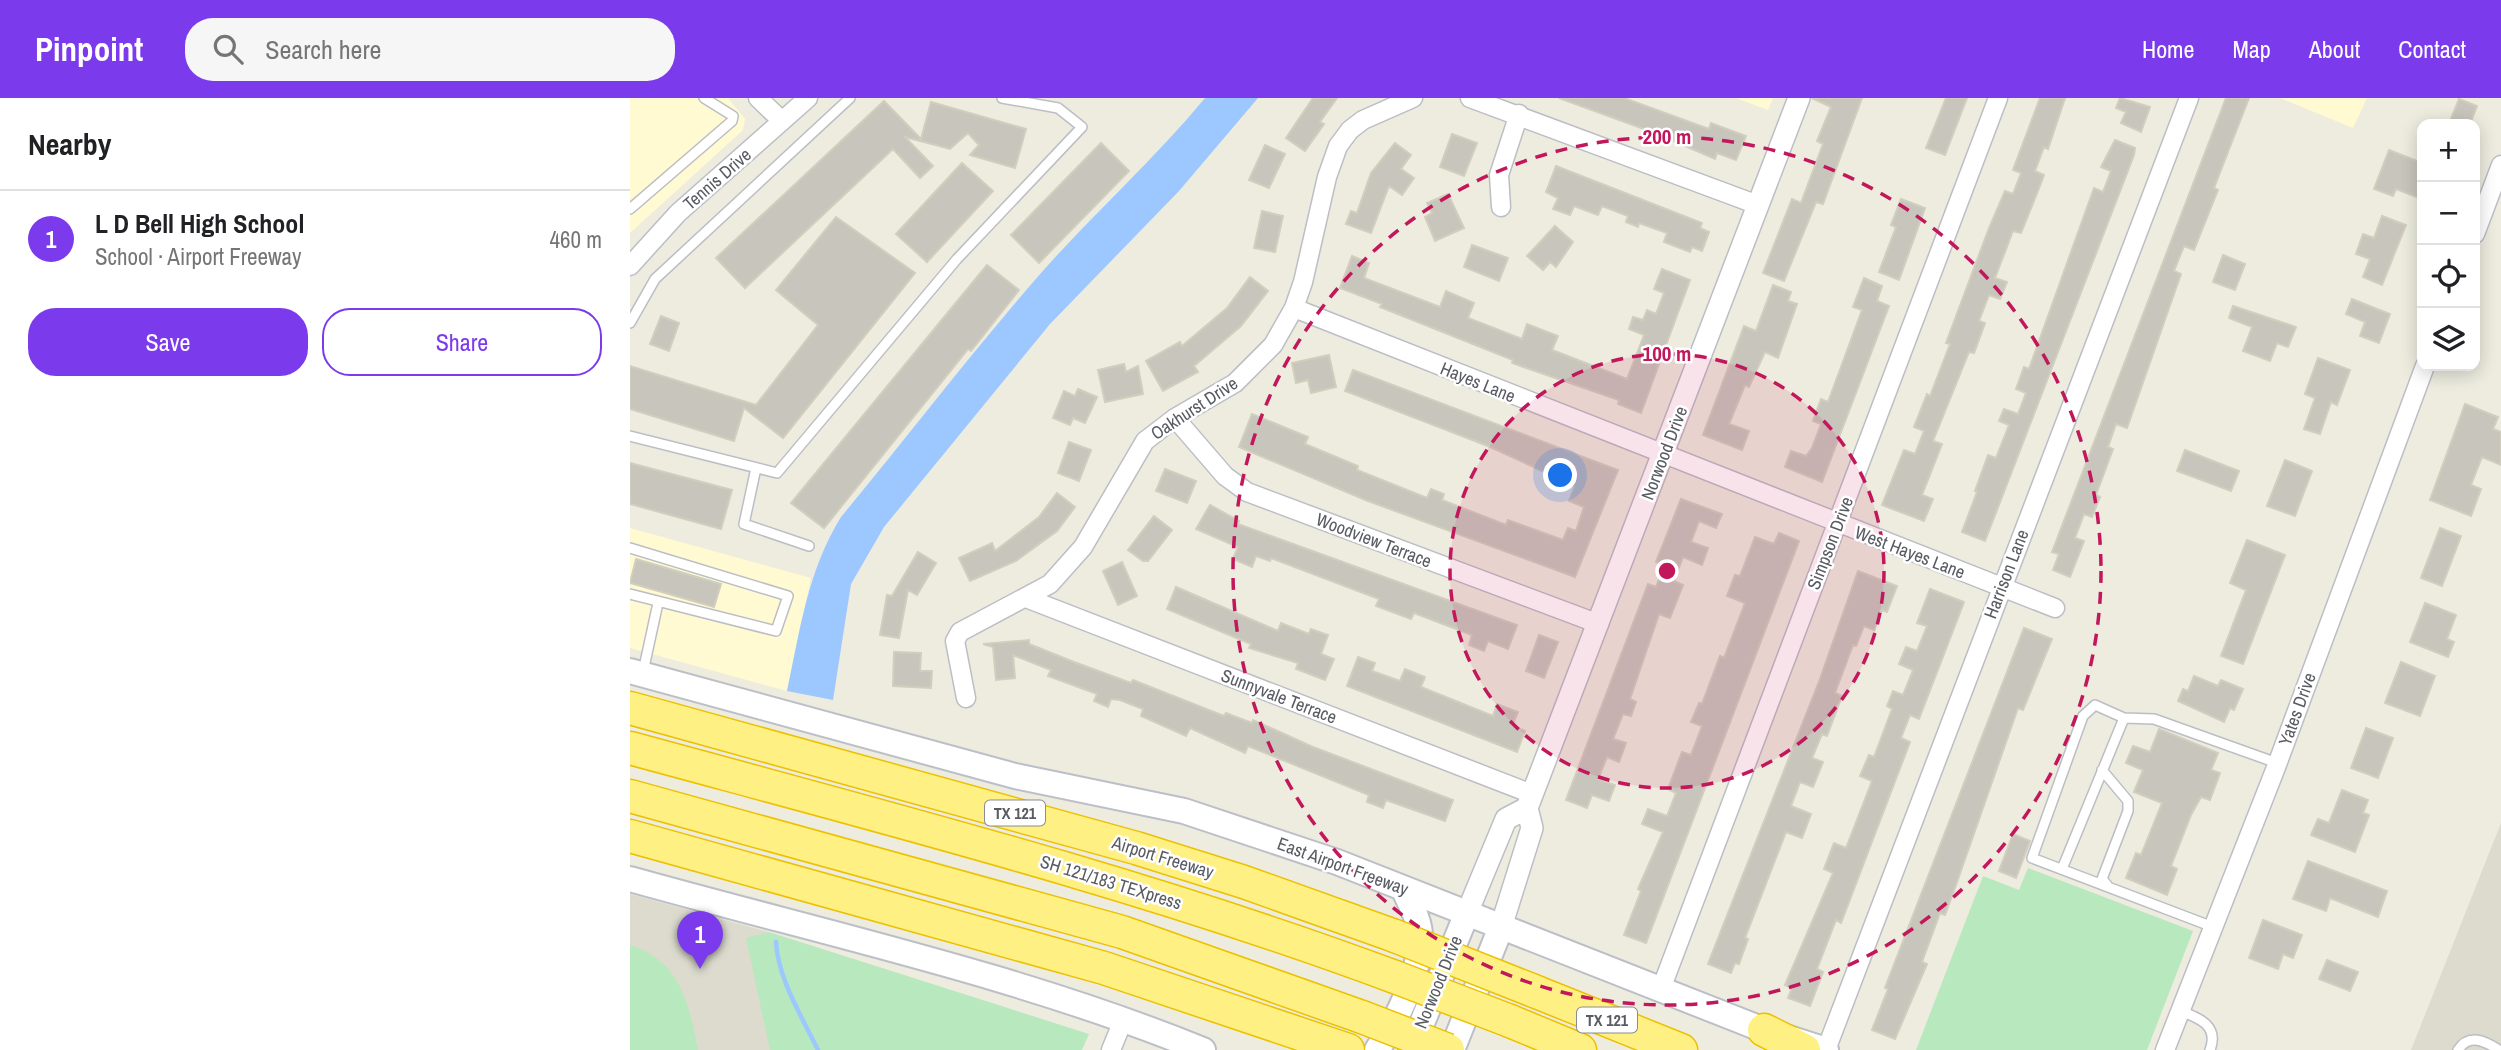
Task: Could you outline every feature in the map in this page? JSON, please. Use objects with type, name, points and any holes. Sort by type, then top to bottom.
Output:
[{"type":"highway","name":"Airport Freeway","points":[[630,708],[1136,848],[1244,882],[1395,936],[1681,1050]]},
{"type":"highway","name":"SH 121/183 TEXpress","points":[[630,748],[1129,886],[1304,943],[1580,1050]]},
{"type":"highway","points":[[630,796],[1122,932],[1450,1050]]},
{"type":"highway","points":[[630,836],[1104,968],[1348,1050]]},
{"type":"highway","points":[[1764,1030],[1804,1050]]},
{"type":"main road","name":"East Airport Freeway","points":[[636,673],[1015,776],[1184,811],[1293,846],[1501,927]]},
{"type":"main road","points":[[630,879],[958,966],[1124,1018],[1203,1050]]},
{"type":"main road","points":[[1377,1050],[1397,1014],[1417,961],[1420,938],[1418,921],[1403,888]]},
{"type":"main road","name":"Norwood Drive","points":[[1410,1050],[1467,913]]},
{"type":"main road","points":[[1501,927],[1764,1030],[1826,1050]]},
{"type":"main road","name":"Norwood Drive","points":[[1450,1050],[1501,927]]},
{"type":"street","points":[[758,98],[782,121]]},
{"type":"street","name":"Tennis Drive","points":[[630,266],[678,213],[808,98]]},
{"type":"street","name":"Oakhurst Drive","points":[[966,698],[955,641],[960,632],[1050,584],[1083,547],[1145,441],[1175,418],[1208,401],[1254,367],[1273,345],[1294,308],[1327,177],[1338,146],[1350,130],[1363,120],[1413,98]]},
{"type":"street","points":[[1470,98],[1758,205]]},
{"type":"street","name":"Norwood Drive","points":[[1501,927],[1532,828],[1530,801],[1799,98]]},
{"type":"street","name":"Simpson Drive","points":[[1661,989],[1998,98]]},
{"type":"street","name":"Harrison Lane","points":[[1826,1050],[2189,98]]},
{"type":"street","points":[[1501,207],[1499,176],[1519,114]]},
{"type":"street","points":[[2480,221],[2501,165]]},
{"type":"street","name":"Hayes Lane","points":[[1294,308],[1663,455]]},
{"type":"street","name":"Yates Drive","points":[[2165,1050],[2277,763],[2423,371]]},
{"type":"street","name":"Woodview Terrace","points":[[1175,418],[1225,476],[1247,492],[1599,624]]},
{"type":"street","name":"West Hayes Lane","points":[[1663,455],[2001,587]]},
{"type":"street","points":[[2001,587],[2055,608]]},
{"type":"street","name":"Sunnyvale Terrace","points":[[1026,598],[1530,801]]},
{"type":"street","name":"Norwood Drive","points":[[1467,913],[1506,819],[1530,801]]},
{"type":"street","points":[[1111,1050],[1124,1018]]},
{"type":"lane","points":[[630,209],[732,121],[733,116],[704,98]]},
{"type":"lane","points":[[630,323],[655,279],[850,98]]},
{"type":"lane","points":[[630,436],[777,473],[957,259],[1082,127],[1058,108],[1002,98]]},
{"type":"lane","points":[[757,468],[744,524],[809,545]]},
{"type":"lane","points":[[630,548],[788,596],[776,631],[658,603],[630,593]]},
{"type":"lane","points":[[636,673],[658,603]]},
{"type":"lane","points":[[2213,927],[2031,855],[2083,716],[2095,705],[2124,718],[2154,719],[2277,763]]},
{"type":"lane","points":[[2062,869],[2124,718]]},
{"type":"lane","points":[[2102,770],[2128,801],[2127,811],[2102,879],[2107,885]]},
{"type":"lane","points":[[2180,1011],[2197,1017],[2210,1026],[2214,1039],[2210,1050]]},
{"type":"lane","points":[[2458,1050],[2467,1041],[2476,1039],[2499,1050]]},
{"type":"shaded area","points":[[630,98],[728,98],[745,119],[743,130],[630,233]]},
{"type":"shaded area","points":[[1736,98],[1773,98],[1768,110]]},
{"type":"shaded area","points":[[2280,98],[2367,98],[2353,128]]},
{"type":"shaded area","points":[[630,528],[811,578],[787,691],[630,648]]},
{"type":"shaded area","points":[[2501,823],[2501,1050],[2411,1050]]},
{"type":"shaded area","points":[[630,894],[769,932],[764,948],[814,1050],[630,1050]]},
{"type":"green space","points":[[2028,868],[2193,931],[2147,1050],[1916,1050],[1983,876],[2019,890]]},
{"type":"green space","points":[[769,932],[1089,1034],[1082,1050],[770,1050],[746,938]]},
{"type":"green space","points":[[630,945],[647,952],[672,973],[686,1001],[698,1050],[630,1050]]},
{"type":"water","points":[[1205,98],[1258,98],[1179,191],[1050,324],[884,527],[851,584],[833,700],[787,691],[813,579],[820,558],[841,517],[1041,273]]},
{"type":"building","points":[[1313,98],[1337,98],[1320,122],[1324,124],[1305,151],[1286,138]]},
{"type":"building","points":[[1559,98],[1624,98],[1709,129],[1711,123],[1746,136],[1736,160],[1717,153],[1715,159],[1655,133]]},
{"type":"building","points":[[1812,98],[1862,98],[1823,204],[1816,202],[1784,281],[1763,273],[1792,199],[1801,203],[1823,144],[1817,141],[1831,107]]},
{"type":"building","points":[[1946,98],[1967,98],[1945,155],[1926,148]]},
{"type":"building","points":[[2040,98],[2065,98],[2048,149],[2044,147],[2035,171],[2044,175],[2038,191],[2021,233],[2013,231],[1995,278],[2007,282],[2000,299],[1989,295],[1979,321],[1985,323],[1974,353],[1969,352],[1933,441],[1942,444],[1922,495],[1933,499],[1924,521],[1882,505],[1904,450],[1915,454],[1924,431],[1914,427],[1927,394],[1930,396],[1950,344],[1946,343],[1989,228],[2005,191],[2013,194],[2021,173],[2013,170]]},
{"type":"building","points":[[2120,98],[2150,107],[2141,132],[2121,123],[2126,112],[2116,108]]},
{"type":"building","points":[[2226,98],[2249,98],[2214,188],[2218,190],[2194,250],[2184,246],[2174,271],[2181,274],[2127,428],[2116,424],[2108,447],[2113,449],[2096,495],[2100,497],[2092,517],[2084,514],[2075,538],[2084,541],[2070,577],[2053,570],[2059,554],[2052,552]]},
{"type":"building","points":[[2459,99],[2477,106],[2472,119],[2451,119]]},
{"type":"building","points":[[884,101],[921,139],[931,102],[1026,129],[1015,168],[970,155],[979,145],[968,133],[950,149],[905,137],[933,166],[920,178],[893,149],[745,288],[716,258]]},
{"type":"building","points":[[1452,134],[1477,143],[1464,176],[1440,167]]},
{"type":"building","points":[[2115,140],[2135,148],[2134,155],[1985,541],[1962,532],[1977,492],[1975,491],[1988,455],[1996,458],[2009,425],[1999,421],[2004,409],[2018,414],[2026,393],[2016,389],[2024,367],[2029,369],[2094,188],[2103,192],[2111,171],[2101,167]]},
{"type":"building","points":[[1101,143],[1129,171],[1039,263],[1011,235]]},
{"type":"building","points":[[1395,143],[1411,155],[1401,169],[1414,178],[1402,195],[1389,186],[1371,233],[1346,224],[1351,211],[1357,213],[1371,173]]},
{"type":"building","points":[[1265,145],[1285,154],[1269,188],[1249,180]]},
{"type":"building","points":[[2389,150],[2417,161],[2417,197],[2396,189],[2393,196],[2374,189]]},
{"type":"building","points":[[962,163],[993,191],[927,262],[896,234]]},
{"type":"building","points":[[1556,166],[1702,223],[1700,228],[1709,232],[1702,251],[1692,247],[1690,252],[1664,242],[1667,233],[1639,223],[1638,227],[1626,222],[1628,216],[1602,206],[1598,215],[1574,206],[1570,215],[1553,209],[1558,198],[1546,192]]},
{"type":"building","points":[[1448,194],[1464,228],[1435,241],[1425,217],[1432,213],[1427,203]]},
{"type":"building","points":[[1901,199],[1925,208],[1899,280],[1879,272],[1896,227],[1891,225]]},
{"type":"building","points":[[1262,211],[1283,216],[1275,252],[1254,248]]},
{"type":"building","points":[[2382,216],[2406,225],[2382,285],[2363,277],[2370,259],[2356,254],[2363,234],[2374,238]]},
{"type":"building","points":[[836,217],[915,273],[783,438],[744,408],[734,441],[630,409],[630,366],[756,405],[818,325],[776,290]]},
{"type":"building","points":[[1555,226],[1573,242],[1556,267],[1550,262],[1543,270],[1527,256]]},
{"type":"building","points":[[1472,245],[1508,258],[1499,281],[1464,267]]},
{"type":"building","points":[[2223,255],[2245,264],[2235,290],[2213,282]]},
{"type":"building","points":[[1352,256],[1369,263],[1364,278],[1440,307],[1446,291],[1474,303],[1468,318],[1522,339],[1527,324],[1558,336],[1552,350],[1627,379],[1644,335],[1629,329],[1633,317],[1643,320],[1647,310],[1656,314],[1664,293],[1654,289],[1662,269],[1690,280],[1641,413],[1618,404],[1619,400],[1512,363],[1513,360],[1380,307],[1382,304],[1340,288]]},
{"type":"building","points":[[987,265],[1019,290],[824,528],[791,503]]},
{"type":"building","points":[[1250,277],[1268,291],[1241,326],[1194,366],[1198,372],[1163,391],[1146,361],[1180,342],[1182,346],[1227,308]]},
{"type":"building","points":[[1864,278],[1882,286],[1877,301],[1889,306],[1822,482],[1785,467],[1791,451],[1806,456],[1812,448],[1821,424],[1813,421],[1821,399],[1828,402],[1862,310],[1853,307]]},
{"type":"building","points":[[1773,285],[1791,292],[1788,301],[1797,304],[1778,358],[1765,352],[1749,387],[1745,385],[1729,424],[1749,431],[1742,450],[1703,435],[1744,326],[1756,331]]},
{"type":"building","points":[[2352,299],[2390,314],[2379,343],[2360,336],[2365,322],[2346,314]]},
{"type":"building","points":[[2233,306],[2296,327],[2288,347],[2277,343],[2270,361],[2243,351],[2252,327],[2229,318]]},
{"type":"building","points":[[661,316],[679,323],[669,351],[650,344]]},
{"type":"building","points":[[1329,355],[1336,387],[1311,393],[1308,380],[1296,383],[1292,363]]},
{"type":"building","points":[[2318,358],[2350,370],[2337,405],[2331,402],[2320,434],[2304,429],[2315,398],[2305,394]]},
{"type":"building","points":[[1124,364],[1126,372],[1138,366],[1143,394],[1105,402],[1098,370]]},
{"type":"building","points":[[1353,370],[1618,470],[1575,577],[1368,501],[1239,447],[1252,414],[1308,437],[1305,444],[1358,466],[1357,470],[1427,498],[1431,489],[1444,494],[1442,500],[1506,525],[1508,520],[1563,540],[1568,528],[1576,531],[1584,507],[1569,501],[1575,486],[1488,446],[1345,391]]},
{"type":"building","points":[[1078,389],[1097,397],[1085,423],[1073,418],[1070,425],[1053,418],[1064,391],[1075,396]]},
{"type":"building","points":[[2465,404],[2498,417],[2493,429],[2501,432],[2501,465],[2482,457],[2471,485],[2481,489],[2471,516],[2430,500]]},
{"type":"building","points":[[1069,442],[1091,450],[1079,481],[1058,473]]},
{"type":"building","points":[[2185,450],[2239,471],[2231,491],[2177,471]]},
{"type":"building","points":[[2285,460],[2312,471],[2295,516],[2267,506]]},
{"type":"building","points":[[630,463],[732,490],[721,529],[630,504]]},
{"type":"building","points":[[1165,469],[1196,481],[1187,503],[1156,491]]},
{"type":"building","points":[[1057,493],[1075,507],[1057,531],[1016,561],[970,581],[959,558],[992,543],[995,551],[1039,517]]},
{"type":"building","points":[[1681,499],[1722,514],[1716,528],[1699,521],[1691,542],[1708,548],[1702,565],[1683,557],[1674,581],[1683,585],[1670,618],[1659,614],[1630,699],[1636,702],[1631,716],[1623,714],[1613,739],[1626,743],[1619,762],[1607,757],[1598,779],[1615,785],[1609,801],[1592,795],[1587,808],[1566,800],[1648,584],[1656,587],[1665,565],[1656,562]]},
{"type":"building","points":[[1210,505],[1239,521],[1238,524],[1517,625],[1508,649],[1488,641],[1484,651],[1469,645],[1472,635],[1414,613],[1411,619],[1376,606],[1379,599],[1271,558],[1270,561],[1256,556],[1252,567],[1233,559],[1238,547],[1196,529]]},
{"type":"building","points":[[1154,516],[1172,530],[1148,561],[1143,561],[1128,550]]},
{"type":"building","points":[[2440,528],[2461,536],[2442,586],[2421,578]]},
{"type":"building","points":[[1779,533],[1799,541],[1646,943],[1624,935],[1641,891],[1638,889],[1663,832],[1642,824],[1648,809],[1667,816],[1676,793],[1668,789],[1682,752],[1691,755],[1702,726],[1691,722],[1699,703],[1702,704],[1720,656],[1724,658],[1745,603],[1727,596],[1735,575],[1740,576],[1755,537],[1774,544]]},
{"type":"building","points":[[2247,540],[2285,555],[2243,664],[2221,656],[2246,590],[2230,583]]},
{"type":"building","points":[[918,552],[936,563],[917,595],[908,590],[899,638],[880,635],[887,595],[892,596]]},
{"type":"building","points":[[636,559],[721,584],[714,607],[630,583]]},
{"type":"building","points":[[1122,562],[1137,596],[1118,605],[1103,571]]},
{"type":"building","points":[[1858,571],[1897,586],[1887,612],[1882,610],[1874,630],[1864,626],[1856,646],[1853,645],[1835,693],[1842,696],[1827,736],[1822,734],[1812,758],[1823,762],[1813,787],[1800,782],[1791,806],[1811,814],[1802,838],[1786,832],[1745,938],[1748,939],[1739,964],[1735,963],[1731,973],[1708,964],[1820,679]]},
{"type":"building","points":[[1176,587],[1278,631],[1281,623],[1309,634],[1311,629],[1328,635],[1321,654],[1334,659],[1325,680],[1296,669],[1298,663],[1249,648],[1251,644],[1167,609]]},
{"type":"building","points":[[1930,589],[1964,602],[1919,719],[1910,715],[1901,738],[1910,742],[1841,923],[1836,920],[1817,969],[1823,972],[1810,1006],[1788,998],[1792,988],[1785,985],[1833,873],[1824,869],[1834,843],[1846,848],[1872,781],[1860,776],[1869,755],[1874,757],[1892,709],[1887,706],[1893,691],[1903,695],[1913,670],[1899,664],[1906,647],[1917,651],[1927,626],[1917,623]]},
{"type":"building","points":[[2425,603],[2456,615],[2447,639],[2454,642],[2448,657],[2410,642]]},
{"type":"building","points":[[2024,628],[2052,639],[2023,710],[2018,708],[1945,915],[1940,913],[1922,962],[1927,964],[1895,1039],[1872,1030],[1888,989],[1885,988]]},
{"type":"building","points":[[1539,635],[1558,642],[1544,678],[1526,671]]},
{"type":"building","points":[[1029,640],[1029,644],[1074,662],[1131,683],[1133,680],[1224,716],[1226,713],[1252,723],[1253,720],[1313,747],[1453,800],[1445,821],[1386,800],[1383,808],[1367,802],[1369,795],[1248,746],[1245,753],[1190,728],[1186,736],[1141,716],[1143,709],[1120,700],[1111,699],[1108,707],[1094,701],[1097,694],[1048,676],[1051,670],[1013,655],[1015,678],[996,680],[993,647],[983,644]]},
{"type":"building","points":[[894,652],[921,653],[920,671],[932,671],[931,688],[893,686]]},
{"type":"building","points":[[1358,657],[1375,663],[1372,671],[1400,681],[1405,669],[1425,677],[1421,687],[1493,716],[1497,704],[1518,712],[1512,726],[1525,731],[1517,752],[1347,686]]},
{"type":"building","points":[[2401,662],[2435,676],[2420,716],[2385,703]]},
{"type":"building","points":[[2194,676],[2218,686],[2221,680],[2243,689],[2234,710],[2230,708],[2224,722],[2178,701],[2183,689],[2188,691]]},
{"type":"building","points":[[2366,728],[2393,738],[2378,778],[2351,768]]},
{"type":"building","points":[[2159,729],[2218,753],[2211,770],[2220,773],[2210,800],[2201,797],[2191,815],[2171,866],[2177,869],[2167,895],[2126,878],[2136,853],[2141,855],[2162,803],[2134,792],[2143,770],[2126,763],[2133,746],[2150,752]]},
{"type":"building","points":[[2342,790],[2368,800],[2363,813],[2369,815],[2355,852],[2311,835],[2318,819],[2329,823]]},
{"type":"building","points":[[2013,834],[2030,841],[2016,878],[1999,871]]},
{"type":"building","points":[[2308,861],[2387,891],[2378,917],[2330,898],[2326,911],[2293,899]]},
{"type":"building","points":[[2263,920],[2302,935],[2293,958],[2283,954],[2278,969],[2249,958]]},
{"type":"building","points":[[2327,960],[2358,972],[2350,991],[2319,979]]},
{"type":"waterway","points":[[776,942],[786,984],[818,1050]]},
{"type":"place","name":"L D Bell High School","points":[[700,969]]}]
